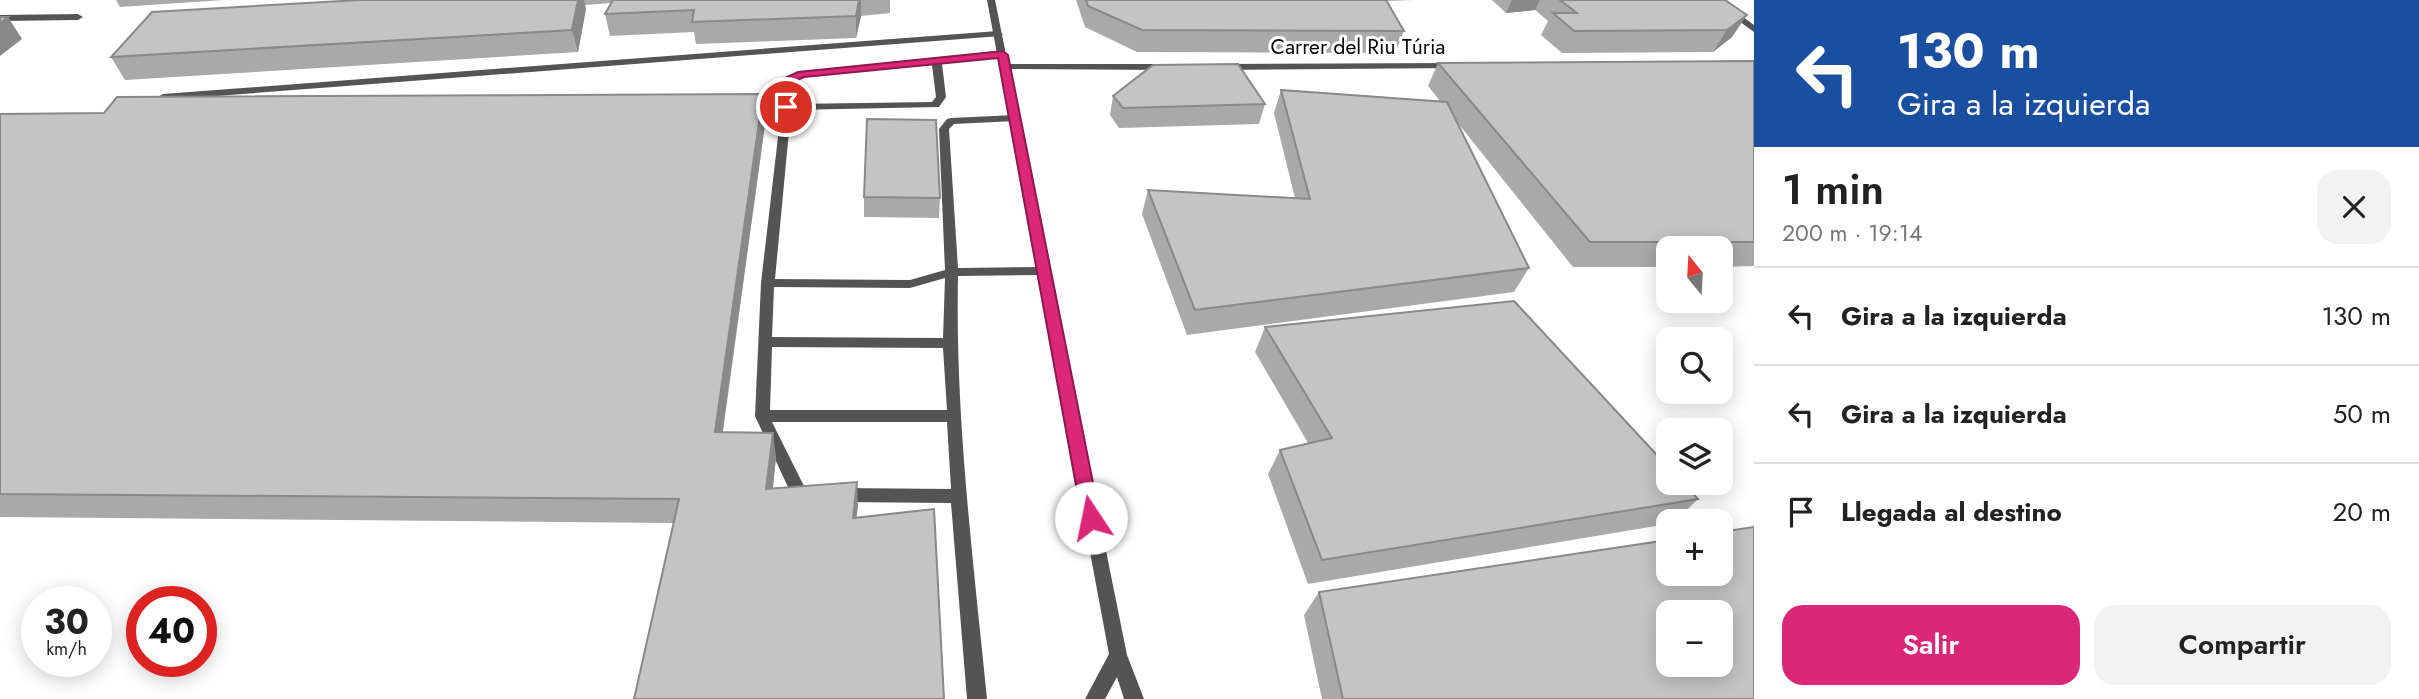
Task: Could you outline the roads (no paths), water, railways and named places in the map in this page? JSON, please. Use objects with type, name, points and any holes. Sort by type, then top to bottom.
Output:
[{"type":"street","points":[[991,0],[1118,655],[1134,699]]},
{"type":"street","points":[[1714,0],[1754,29]]},
{"type":"street","points":[[0,18],[78,17]]},
{"type":"street","points":[[163,97],[998,34]]},
{"type":"street","points":[[786,107],[935,105],[941,97],[937,61]]},
{"type":"street","points":[[959,496],[800,495],[762,416],[768,283],[789,79],[802,74],[937,61],[1185,67]]},
{"type":"street","name":"Carrer del Riu Túria","points":[[1213,66],[1462,66]]},
{"type":"street","points":[[977,699],[954,416],[944,129],[951,121],[1014,118]]},
{"type":"street","points":[[768,283],[910,284],[951,272],[1044,271]]},
{"type":"street","points":[[765,342],[950,343]]},
{"type":"street","points":[[762,416],[954,416]]},
{"type":"street","points":[[1096,699],[1118,655]]}]
